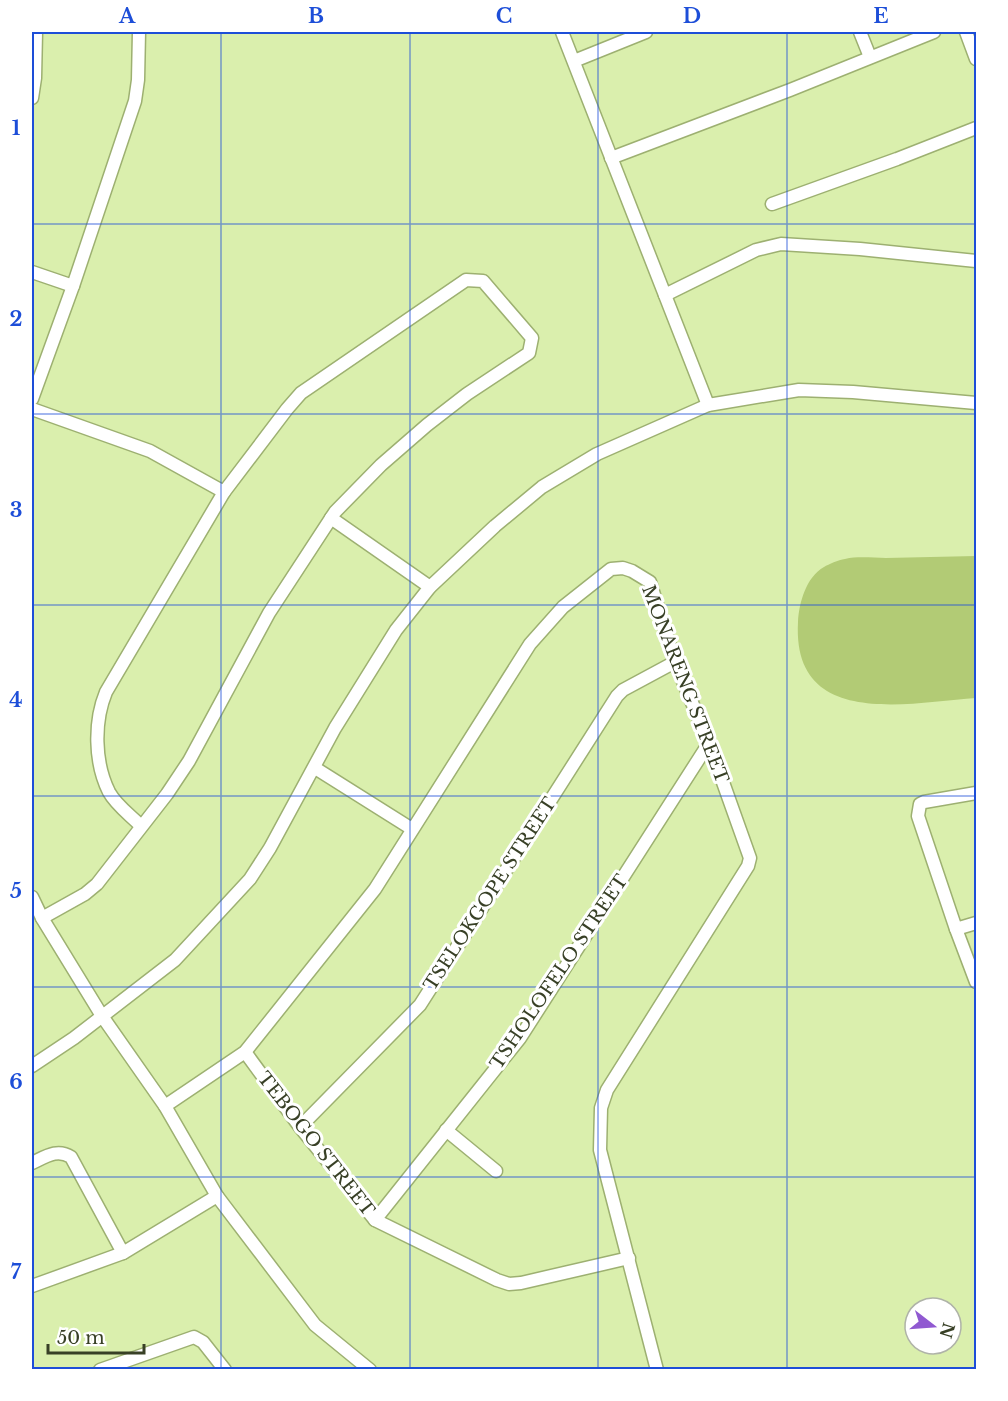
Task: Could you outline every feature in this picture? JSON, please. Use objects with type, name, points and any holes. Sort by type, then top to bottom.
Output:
[{"type":"street","points":[[32,98],[36,32]]},
{"type":"street","points":[[32,399],[73,286],[135,101],[139,32]]},
{"type":"street","points":[[562,32],[708,405]]},
{"type":"street","points":[[574,61],[646,32]]},
{"type":"street","points":[[860,32],[870,57]]},
{"type":"street","points":[[611,158],[933,32]]},
{"type":"street","points":[[966,32],[976,59]]},
{"type":"street","points":[[772,204],[976,128]]},
{"type":"street","points":[[665,295],[756,250],[781,244],[976,261]]},
{"type":"street","points":[[32,272],[73,286]]},
{"type":"street","points":[[42,918],[85,894],[97,884],[167,794],[189,761],[258,632],[331,518],[381,465],[427,425],[467,394],[529,353],[532,339],[483,282],[466,280],[301,393],[224,492],[106,692],[100,707],[98,739],[101,767],[108,790],[141,826]]},
{"type":"street","points":[[32,1066],[175,960],[250,879],[270,848],[335,728],[396,630],[430,587],[495,526],[542,487],[597,454],[708,405],[799,390],[854,392],[976,403]]},
{"type":"street","points":[[32,409],[150,451],[224,492]]},
{"type":"street","points":[[331,518],[430,587]]},
{"type":"street","name":"MONARENG STREET","points":[[165,1106],[245,1052],[375,888],[530,644],[563,607],[611,569],[623,568],[632,571],[650,582],[675,662],[709,743],[750,858],[748,866],[603,1098],[601,1108],[600,1150],[657,1370]]},
{"type":"street","name":"TSELOKGOPE STREET","points":[[300,1127],[420,1005],[617,696],[623,690],[675,662]]},
{"type":"street","name":"TSHOLOFELO STREET","points":[[375,1220],[520,1038],[709,743]]},
{"type":"street","points":[[315,768],[412,829]]},
{"type":"street","points":[[976,793],[924,802],[920,804],[918,816],[976,982]]},
{"type":"street","points":[[32,897],[42,918],[102,1016],[165,1106],[218,1196],[319,1330],[370,1370]]},
{"type":"street","points":[[956,929],[976,923]]},
{"type":"street","name":"TEBOGO STREET","points":[[245,1052],[300,1127],[375,1220],[509,1284],[629,1258]]},
{"type":"street","points":[[446,1130],[496,1171]]},
{"type":"street","points":[[32,1163],[58,1153],[71,1157],[123,1253]]},
{"type":"street","points":[[32,1286],[123,1253],[218,1196]]},
{"type":"street","points":[[100,1370],[194,1337],[203,1342],[225,1370]]},
{"type":"green space","points":[[976,556],[976,698],[918,703],[859,702],[833,694],[814,680],[801,656],[798,622],[805,591],[818,571],[837,561],[855,558]]}]
